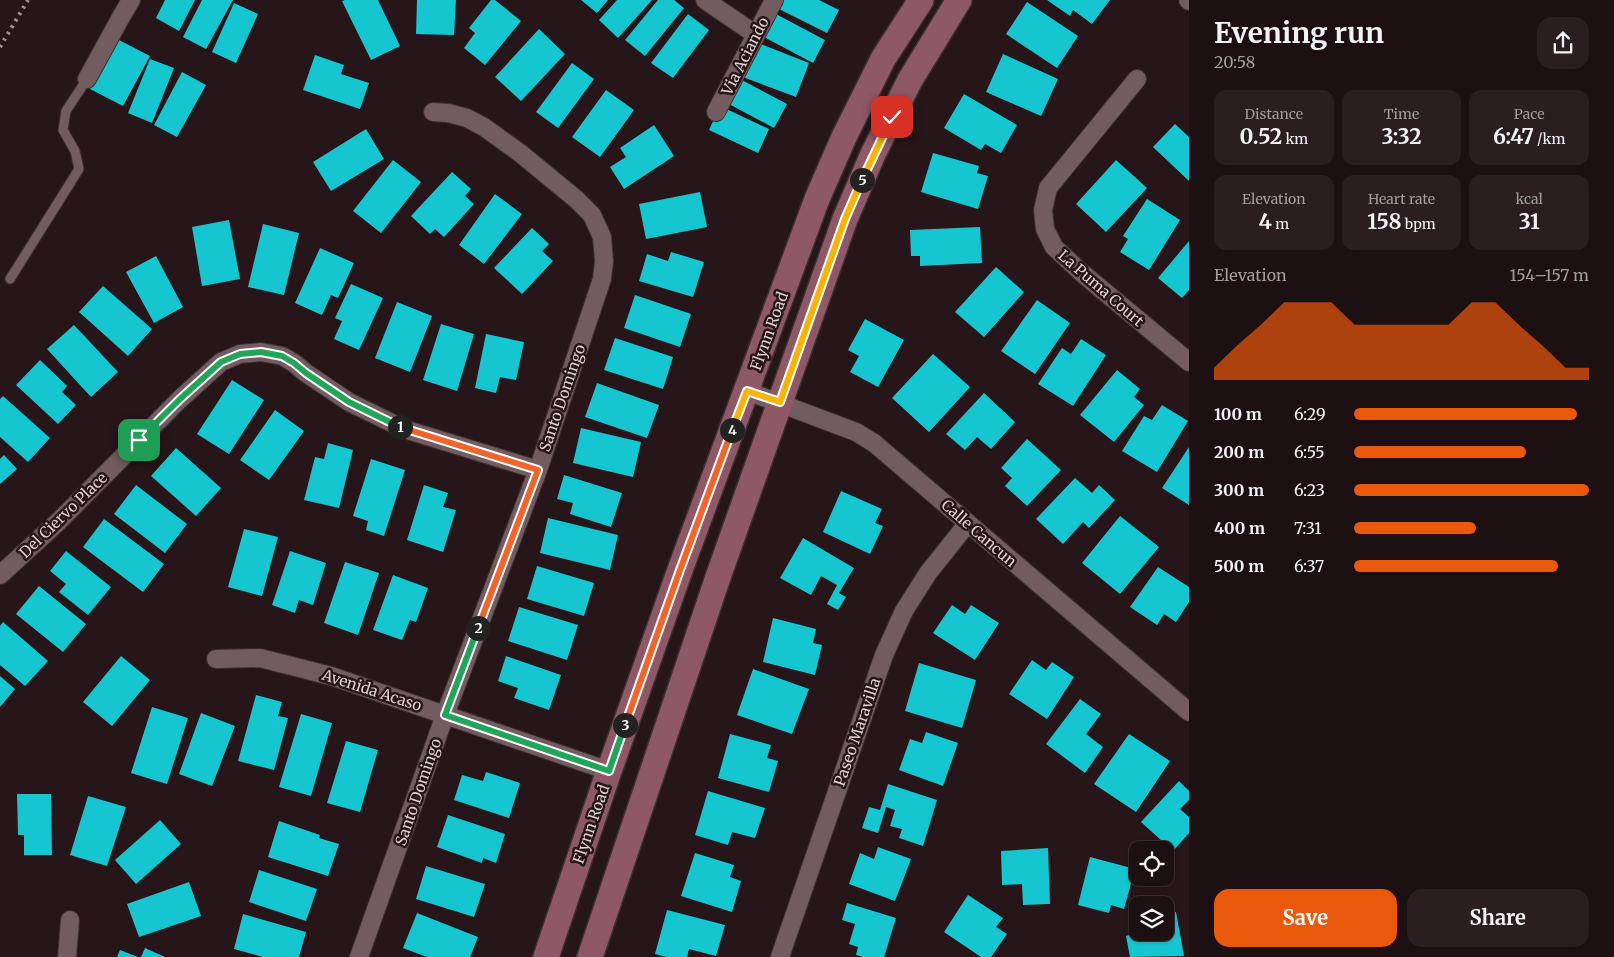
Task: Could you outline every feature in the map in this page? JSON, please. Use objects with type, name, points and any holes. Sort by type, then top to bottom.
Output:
[{"type":"main road","name":"Flynn Road","points":[[546,957],[680,570],[817,199],[844,137],[883,58],[921,0]]},
{"type":"main road","points":[[590,957],[717,580],[845,219],[866,170],[910,80],[959,0]]},
{"type":"street","points":[[87,79],[131,0]]},
{"type":"street","points":[[705,0],[755,34]]},
{"type":"street","name":"Via Aciando","points":[[716,112],[774,0]]},
{"type":"street","name":"La Puma Court","points":[[1137,79],[1048,188],[1043,210],[1045,229],[1054,247],[1082,273],[1189,362]]},
{"type":"street","name":"Santo Domingo","points":[[359,957],[445,715],[538,470],[602,279],[604,262],[602,237],[592,215],[576,199],[520,153],[484,127],[468,118],[448,113],[433,112]]},
{"type":"street","name":"Del Ciervo Place","points":[[0,575],[59,521],[179,400],[221,362],[240,354],[261,352],[282,356],[349,402],[404,429],[538,470]]},
{"type":"street","name":"Calle Cancun","points":[[747,391],[856,432],[874,443],[1189,712]]},
{"type":"street","name":"Paseo Maravilla","points":[[780,957],[884,655],[904,611],[928,573],[968,523]]},
{"type":"street","name":"Avenida Acaso","points":[[216,659],[260,658],[331,676],[609,771]]},
{"type":"street","points":[[67,957],[70,920]]},
{"type":"lane","points":[[10,279],[79,169],[75,151],[63,130],[66,111],[87,79]]},
{"type":"building","points":[[165,0],[195,0],[179,31],[156,18]]},
{"type":"building","points":[[202,0],[233,0],[206,49],[183,37]]},
{"type":"building","points":[[378,0],[400,46],[371,60],[342,1]]},
{"type":"building","points":[[417,0],[456,0],[454,35],[416,34]]},
{"type":"building","points":[[491,0],[495,0],[521,21],[485,65],[464,48],[475,33],[469,28]]},
{"type":"building","points":[[581,0],[608,0],[597,13]]},
{"type":"building","points":[[617,0],[652,0],[618,38],[599,20]]},
{"type":"building","points":[[658,0],[674,0],[684,8],[645,56],[625,40]]},
{"type":"building","points":[[781,0],[819,0],[839,10],[827,33],[777,8]]},
{"type":"building","points":[[1047,0],[1110,0],[1092,24],[1073,10],[1070,16]]},
{"type":"building","points":[[1027,2],[1078,36],[1057,68],[1006,34]]},
{"type":"building","points":[[234,3],[258,14],[236,63],[212,52]]},
{"type":"building","points":[[774,13],[825,40],[813,63],[762,36]]},
{"type":"building","points":[[688,14],[709,30],[673,78],[651,63]]},
{"type":"building","points":[[539,29],[565,54],[521,101],[495,77]]},
{"type":"building","points":[[117,39],[150,56],[123,106],[90,89]]},
{"type":"building","points":[[756,42],[809,63],[796,97],[743,77]]},
{"type":"building","points":[[1003,54],[1058,79],[1041,116],[986,92]]},
{"type":"building","points":[[315,55],[344,65],[341,74],[369,83],[360,109],[303,90]]},
{"type":"building","points":[[150,59],[174,68],[152,123],[128,113]]},
{"type":"building","points":[[572,63],[594,79],[558,128],[536,112]]},
{"type":"building","points":[[182,72],[206,85],[177,137],[154,125]]},
{"type":"building","points":[[740,79],[787,104],[774,128],[727,103]]},
{"type":"building","points":[[606,90],[634,110],[600,157],[572,137]]},
{"type":"building","points":[[964,94],[1017,125],[1001,153],[985,144],[981,150],[944,128]]},
{"type":"building","points":[[720,106],[769,129],[758,153],[709,130]]},
{"type":"building","points":[[1175,124],[1189,137],[1189,181],[1153,147]]},
{"type":"building","points":[[654,125],[674,156],[624,189],[610,167],[626,157],[620,148]]},
{"type":"building","points":[[366,129],[384,159],[331,191],[313,162]]},
{"type":"building","points":[[933,153],[979,166],[977,173],[988,176],[978,209],[921,192]]},
{"type":"building","points":[[393,160],[421,182],[381,233],[353,211]]},
{"type":"building","points":[[1116,160],[1147,188],[1106,232],[1076,204]]},
{"type":"building","points":[[452,172],[471,189],[465,196],[474,204],[444,237],[435,229],[430,234],[411,216]]},
{"type":"building","points":[[700,192],[707,227],[646,239],[639,204]]},
{"type":"building","points":[[495,194],[522,214],[484,264],[459,245]]},
{"type":"building","points":[[1147,199],[1180,220],[1149,270],[1120,252],[1128,239],[1123,236]]},
{"type":"building","points":[[229,220],[240,279],[202,286],[192,227]]},
{"type":"building","points":[[263,224],[299,233],[284,295],[248,287]]},
{"type":"building","points":[[980,227],[982,263],[920,266],[920,256],[911,256],[910,230]]},
{"type":"building","points":[[532,228],[549,244],[542,251],[553,261],[522,294],[494,268]]},
{"type":"building","points":[[1189,241],[1189,290],[1182,298],[1158,278]]},
{"type":"building","points":[[320,248],[354,263],[338,298],[331,295],[322,315],[295,303]]},
{"type":"building","points":[[671,252],[704,262],[693,297],[639,281],[647,254],[668,261]]},
{"type":"building","points":[[156,256],[183,307],[154,323],[126,272]]},
{"type":"building","points":[[996,267],[1024,292],[984,337],[955,312]]},
{"type":"building","points":[[351,284],[383,298],[359,350],[334,339],[342,321],[335,318]]},
{"type":"building","points":[[103,286],[152,329],[128,356],[79,312]]},
{"type":"building","points":[[635,295],[691,314],[680,347],[624,328]]},
{"type":"building","points":[[1037,300],[1070,323],[1035,374],[1001,351]]},
{"type":"building","points":[[397,302],[432,316],[410,372],[375,358]]},
{"type":"building","points":[[865,319],[904,340],[878,387],[850,372],[859,356],[848,350]]},
{"type":"building","points":[[441,324],[474,334],[457,391],[423,380]]},
{"type":"building","points":[[74,325],[118,372],[91,397],[47,349]]},
{"type":"building","points":[[486,334],[524,342],[516,380],[500,377],[496,393],[475,388]]},
{"type":"building","points":[[615,338],[673,357],[663,389],[604,370]]},
{"type":"building","points":[[1081,339],[1106,355],[1073,406],[1038,384],[1062,348],[1071,354]]},
{"type":"building","points":[[933,354],[970,387],[929,432],[892,398]]},
{"type":"building","points":[[40,360],[67,386],[62,392],[76,405],[58,424],[16,385]]},
{"type":"building","points":[[1117,370],[1140,389],[1134,397],[1144,405],[1114,442],[1080,415]]},
{"type":"building","points":[[232,380],[264,400],[229,454],[197,434]]},
{"type":"building","points":[[597,383],[659,405],[647,438],[585,417]]},
{"type":"building","points":[[984,393],[1015,422],[991,449],[977,437],[965,450],[946,434]]},
{"type":"building","points":[[3,396],[50,438],[28,462],[0,437],[0,399]]},
{"type":"building","points":[[1162,405],[1188,421],[1157,472],[1122,451],[1144,416],[1152,420]]},
{"type":"building","points":[[275,410],[304,431],[269,480],[240,460]]},
{"type":"building","points":[[581,428],[641,442],[633,477],[573,463]]},
{"type":"building","points":[[1027,439],[1061,470],[1027,506],[1005,486],[1012,478],[1001,468]]},
{"type":"building","points":[[328,443],[353,450],[339,508],[304,500],[315,457],[324,459]]},
{"type":"building","points":[[1189,447],[1189,505],[1162,488]]},
{"type":"building","points":[[176,448],[221,488],[196,516],[151,476]]},
{"type":"building","points":[[4,455],[17,469],[0,484],[0,459]]},
{"type":"building","points":[[371,459],[405,470],[384,536],[366,530],[368,521],[353,516]]},
{"type":"building","points":[[564,475],[622,493],[611,527],[570,514],[573,503],[557,499]]},
{"type":"building","points":[[1075,478],[1092,493],[1099,485],[1115,500],[1089,528],[1083,522],[1063,544],[1036,519]]},
{"type":"building","points":[[136,485],[187,524],[165,553],[114,514]]},
{"type":"building","points":[[424,485],[448,493],[443,507],[456,510],[443,552],[407,540]]},
{"type":"building","points":[[841,491],[882,509],[875,523],[883,526],[870,554],[823,532]]},
{"type":"building","points":[[1120,516],[1159,547],[1120,594],[1082,563]]},
{"type":"building","points":[[548,518],[618,535],[610,570],[540,553]]},
{"type":"building","points":[[104,519],[164,564],[143,592],[83,547]]},
{"type":"building","points":[[244,529],[278,537],[262,596],[228,587]]},
{"type":"building","points":[[803,538],[854,568],[839,593],[846,597],[838,610],[827,604],[837,585],[821,576],[811,595],[780,578]]},
{"type":"building","points":[[66,551],[111,587],[88,615],[59,592],[66,584],[50,571]]},
{"type":"building","points":[[290,551],[326,563],[313,605],[299,600],[295,613],[272,605]]},
{"type":"building","points":[[345,562],[379,573],[358,635],[324,623]]},
{"type":"building","points":[[537,566],[594,583],[584,616],[527,599]]},
{"type":"building","points":[[1158,567],[1189,587],[1189,602],[1176,622],[1164,614],[1157,625],[1130,607]]},
{"type":"building","points":[[393,575],[428,588],[416,622],[410,620],[402,640],[373,630]]},
{"type":"building","points":[[39,586],[86,624],[63,652],[16,614]]},
{"type":"building","points":[[952,605],[965,614],[971,605],[999,623],[975,660],[933,633]]},
{"type":"building","points":[[519,607],[578,625],[567,660],[508,641]]},
{"type":"building","points":[[773,618],[816,629],[813,643],[822,645],[815,675],[763,662]]},
{"type":"building","points":[[3,622],[48,661],[25,686],[0,665],[0,626]]},
{"type":"building","points":[[121,656],[150,680],[112,726],[83,702]]},
{"type":"building","points":[[506,656],[561,675],[549,710],[514,698],[518,688],[498,681]]},
{"type":"building","points":[[1032,660],[1046,670],[1052,662],[1074,677],[1047,719],[1009,694]]},
{"type":"building","points":[[919,663],[976,680],[962,728],[905,711]]},
{"type":"building","points":[[753,669],[809,689],[792,734],[737,715]]},
{"type":"building","points":[[0,676],[15,689],[0,707]]},
{"type":"building","points":[[256,695],[282,702],[278,716],[288,718],[274,770],[238,761]]},
{"type":"building","points":[[1080,699],[1101,714],[1086,734],[1103,747],[1085,773],[1046,744]]},
{"type":"building","points":[[152,707],[188,718],[167,784],[131,773]]},
{"type":"building","points":[[201,713],[235,726],[212,786],[179,774]]},
{"type":"building","points":[[301,714],[332,723],[311,796],[279,787]]},
{"type":"building","points":[[926,732],[958,743],[943,786],[899,770],[910,739],[922,743]]},
{"type":"building","points":[[730,734],[771,745],[767,758],[778,761],[769,792],[718,778]]},
{"type":"building","points":[[1129,734],[1170,761],[1136,812],[1094,784]]},
{"type":"building","points":[[346,741],[378,750],[360,812],[327,803]]},
{"type":"building","points":[[486,772],[520,783],[509,818],[454,800],[462,775],[483,781]]},
{"type":"building","points":[[1179,781],[1189,791],[1189,800],[1180,809],[1189,817],[1189,833],[1174,850],[1174,841],[1162,841],[1141,822]]},
{"type":"building","points":[[888,784],[937,800],[923,846],[899,838],[902,829],[890,826],[895,810],[886,807],[878,833],[862,828],[869,807],[880,810]]},
{"type":"building","points":[[708,791],[765,808],[755,838],[732,832],[728,845],[695,835]]},
{"type":"building","points":[[17,794],[51,794],[52,855],[24,855],[24,835],[18,835]]},
{"type":"building","points":[[88,796],[126,807],[107,866],[70,855]]},
{"type":"building","points":[[448,815],[505,834],[496,863],[483,858],[482,863],[437,847]]},
{"type":"building","points":[[160,820],[181,844],[136,884],[115,860]]},
{"type":"building","points":[[279,821],[320,835],[319,838],[339,844],[328,876],[268,857]]},
{"type":"building","points":[[878,847],[911,859],[895,901],[849,884],[860,853],[874,859]]},
{"type":"building","points":[[1048,848],[1050,904],[1023,905],[1022,884],[1002,885],[1001,851]]},
{"type":"building","points":[[695,853],[734,865],[730,877],[741,881],[732,912],[681,896]]},
{"type":"building","points":[[1090,857],[1129,867],[1130,886],[1124,909],[1111,905],[1109,913],[1078,905]]},
{"type":"building","points":[[426,866],[485,884],[474,917],[416,899]]},
{"type":"building","points":[[259,870],[317,889],[306,921],[249,902]]},
{"type":"building","points":[[189,882],[201,916],[139,937],[127,904]]},
{"type":"building","points":[[968,895],[1003,918],[996,927],[1007,934],[991,957],[981,957],[944,932]]},
{"type":"building","points":[[847,903],[896,918],[884,957],[856,955],[858,947],[849,944],[855,924],[842,920]]},
{"type":"building","points":[[667,910],[725,925],[716,956],[689,949],[687,957],[667,957],[655,954]]},
{"type":"building","points":[[1174,912],[1176,912],[1184,956],[1130,957],[1126,936],[1129,935],[1129,941],[1174,941]]},
{"type":"building","points":[[417,913],[478,937],[470,957],[427,957],[403,948]]},
{"type":"building","points":[[243,914],[306,932],[299,957],[263,957],[234,949]]},
{"type":"building","points":[[145,948],[165,957],[141,957]]},
{"type":"building","points":[[120,950],[138,957],[117,957]]},
{"type":"railway","points":[[0,47],[28,0]]},
{"type":"route","points":[[139,440],[221,362],[240,354],[261,352],[282,356],[349,402],[404,429],[538,470],[445,715],[609,771],[680,570],[747,391],[780,402],[845,219],[892,117]]}]
